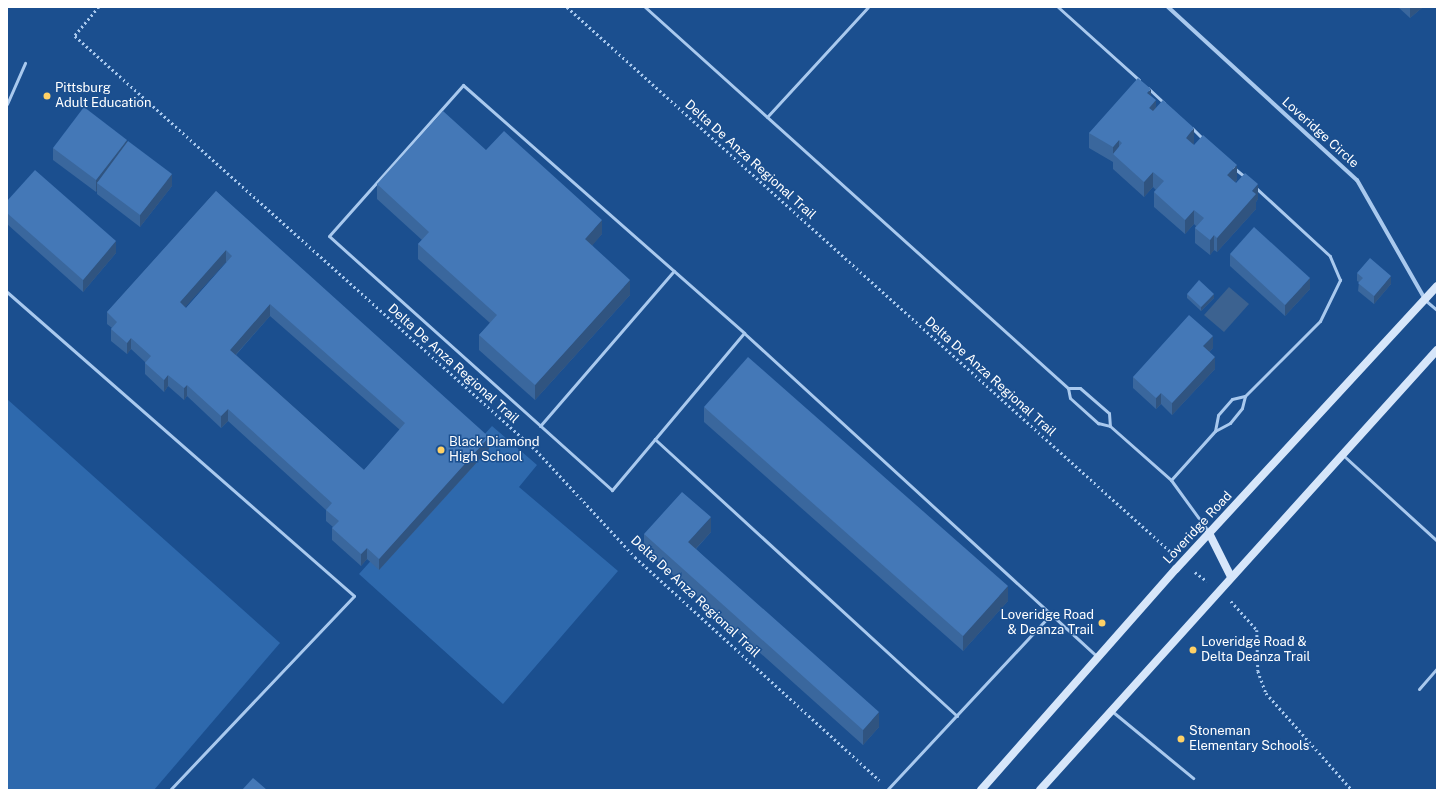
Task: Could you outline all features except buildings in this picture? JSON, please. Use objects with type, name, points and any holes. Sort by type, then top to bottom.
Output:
[{"type":"main road","name":"Loveridge Road","points":[[981,790],[1209,532],[1437,286]]},
{"type":"main road","points":[[1040,790],[1110,710],[1437,350]]},
{"type":"main road","points":[[1209,532],[1231,576]]},
{"type":"street","name":"Loveridge Circle","points":[[1168,7],[1358,180],[1425,300]]},
{"type":"lane","points":[[645,7],[1068,388],[1070,398],[1098,423],[1110,426],[1171,480],[1209,532]]},
{"type":"lane","points":[[767,118],[868,7]]},
{"type":"lane","points":[[1058,7],[1167,106]]},
{"type":"lane","points":[[7,104],[25,63]]},
{"type":"lane","points":[[744,333],[612,490],[329,236],[463,85],[744,333],[1098,658]]},
{"type":"lane","points":[[1185,122],[1208,144]]},
{"type":"lane","points":[[1231,165],[1249,181]]},
{"type":"lane","points":[[1171,480],[1215,431],[1230,423],[1242,408],[1246,396],[1320,321],[1340,280],[1330,256],[1254,186]]},
{"type":"lane","points":[[540,426],[674,271]]},
{"type":"lane","points":[[7,292],[354,596],[170,790]]},
{"type":"lane","points":[[1425,300],[1437,310]]},
{"type":"lane","points":[[1068,388],[1080,388],[1103,408],[1108,413],[1110,426]]},
{"type":"lane","points":[[1215,431],[1218,415],[1232,400],[1246,396]]},
{"type":"lane","points":[[655,439],[957,716]]},
{"type":"lane","points":[[1343,454],[1437,541]]},
{"type":"lane","points":[[888,789],[1051,614]]},
{"type":"lane","points":[[1419,689],[1437,668]]},
{"type":"lane","points":[[1110,710],[1193,778]]},
{"type":"path","name":"Delta De Anza Regional Trail","points":[[99,7],[75,36],[536,450],[634,557],[888,789]]},
{"type":"path","name":"Delta De Anza Regional Trail","points":[[567,7],[1183,562],[1245,614],[1257,630],[1258,671],[1266,693],[1352,790]]},
{"type":"shaded area","points":[[1229,287],[1249,304],[1224,332],[1204,315]]},
{"type":"shaded area","points":[[7,399],[280,643],[154,790],[7,790]]},
{"type":"shaded area","points":[[492,426],[537,465],[519,487],[618,571],[503,704],[359,574]]},
{"type":"place","name":"Pittsburg Adult Education","points":[[47,96]]},
{"type":"place","name":"Black Diamond High School","points":[[441,450]]},
{"type":"place","name":"Loveridge Road & Deanza Trail","points":[[1102,623]]},
{"type":"place","name":"Loveridge Road & Delta Deanza Trail","points":[[1193,650]]},
{"type":"place","name":"Stoneman Elementary Schools","points":[[1181,739]]}]
